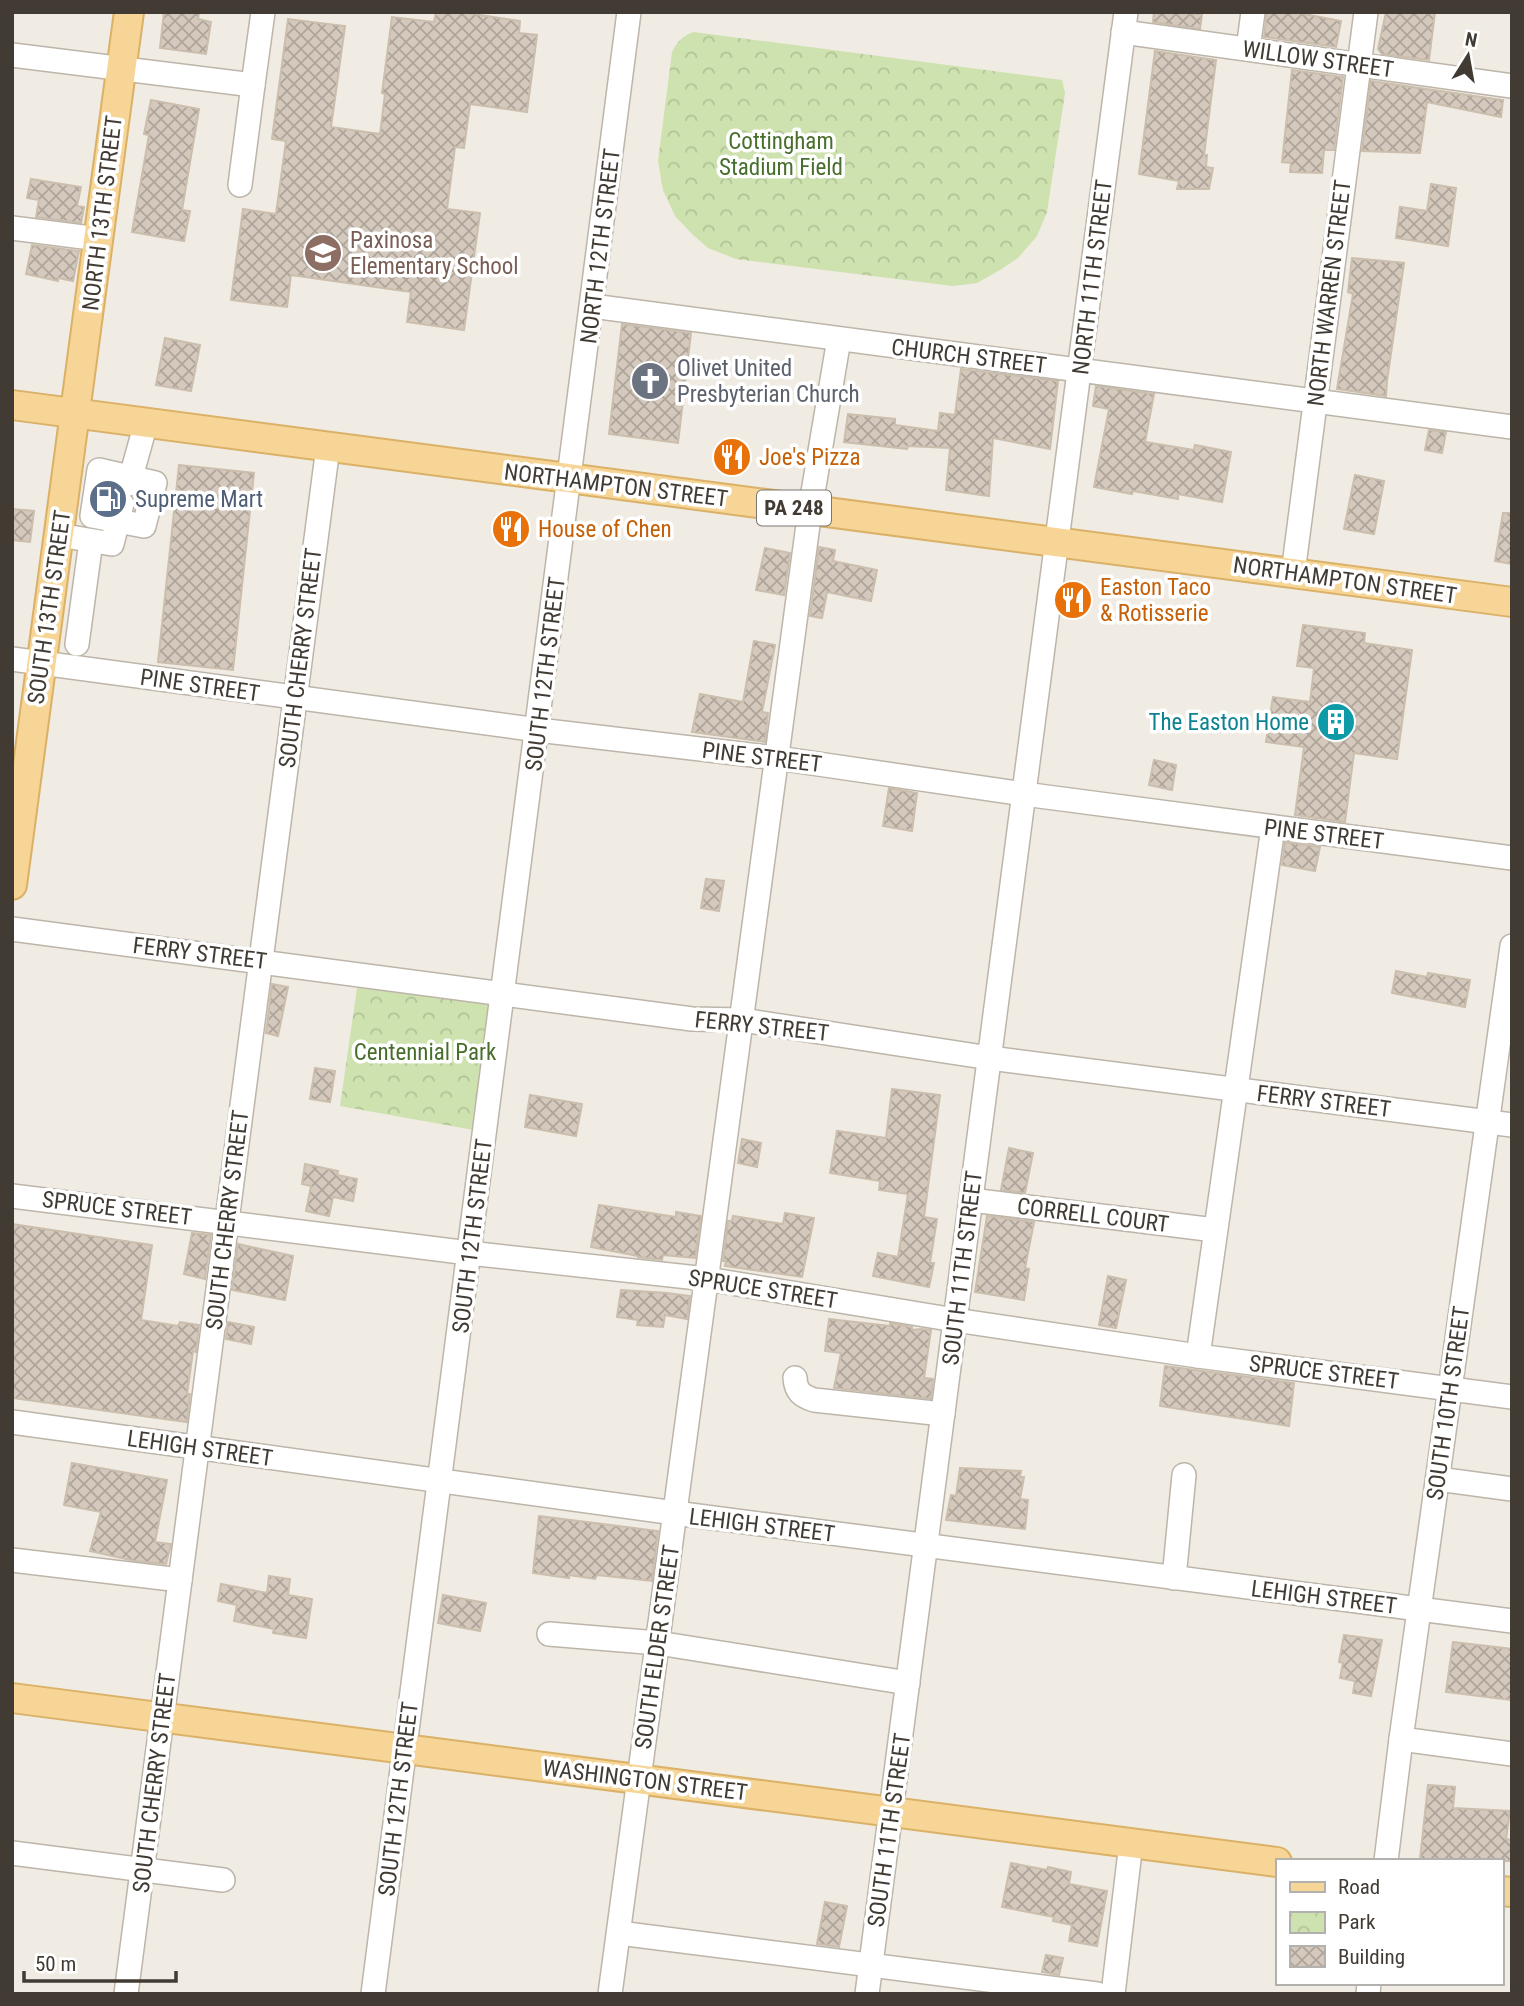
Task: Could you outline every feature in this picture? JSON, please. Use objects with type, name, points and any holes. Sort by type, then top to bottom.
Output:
[{"type":"main road","name":"NORTH 13TH STREET","points":[[76,414],[129,12]]},
{"type":"main road","name":"NORTHAMPTON STREET","points":[[12,405],[1512,602]]},
{"type":"main road","name":"SOUTH 13TH STREET","points":[[12,884],[76,414]]},
{"type":"main road","name":"WASHINGTON STREET","points":[[12,1698],[1276,1862]]},
{"type":"street","points":[[240,185],[263,12]]},
{"type":"street","name":"NORTH 12TH STREET","points":[[570,479],[629,12]]},
{"type":"street","points":[[1248,49],[1253,12]]},
{"type":"street","name":"NORTH WARREN STREET","points":[[1293,573],[1366,12]]},
{"type":"street","name":"WILLOW STREET","points":[[1125,22],[1248,49],[1512,86]]},
{"type":"street","name":"NORTH 11TH STREET","points":[[1057,542],[1125,22]]},
{"type":"street","points":[[12,55],[253,85]]},
{"type":"street","points":[[12,228],[99,239]]},
{"type":"street","name":"CHURCH STREET","points":[[592,306],[1512,427]]},
{"type":"street","name":"SOUTH ELDER STREET","points":[[610,1994],[810,510],[839,339]]},
{"type":"street","points":[[59,535],[112,544],[146,423]]},
{"type":"street","name":"SOUTH CHERRY STREET","points":[[126,1994],[328,447]]},
{"type":"street","name":"SOUTH 12TH STREET","points":[[373,1994],[570,479]]},
{"type":"street","points":[[77,644],[91,541]]},
{"type":"street","name":"SOUTH 11TH STREET","points":[[867,1994],[1057,542]]},
{"type":"street","name":"PINE STREET","points":[[12,660],[538,730],[777,758],[1024,794],[1512,858]]},
{"type":"street","points":[[1198,1356],[1273,827]]},
{"type":"street","name":"FERRY STREET","points":[[12,929],[692,1019],[742,1020],[990,1058],[1512,1125]]},
{"type":"street","name":"SOUTH 10TH STREET","points":[[1386,1859],[1512,946]]},
{"type":"street","name":"SPRUCE STREET","points":[[12,1196],[470,1253],[707,1279],[1198,1356],[1512,1396]]},
{"type":"street","name":"CORRELL COURT","points":[[971,1200],[1215,1230]]},
{"type":"street","points":[[796,1378],[796,1388],[803,1396],[814,1400],[943,1414]]},
{"type":"street","name":"LEHIGH STREET","points":[[12,1422],[440,1482],[1512,1621]]},
{"type":"street","points":[[1174,1578],[1184,1475]]},
{"type":"street","points":[[1438,1479],[1512,1489]]},
{"type":"street","points":[[12,1560],[180,1580]]},
{"type":"street","points":[[549,1634],[658,1643],[908,1683]]},
{"type":"street","points":[[1401,1739],[1512,1754]]},
{"type":"street","points":[[1113,1994],[1131,1843]]},
{"type":"street","points":[[12,1853],[223,1880]]},
{"type":"street","points":[[619,1933],[1097,1994]]},
{"type":"green space","name":"Cottingham Stadium Field","points":[[694,32],[1062,80],[1065,93],[1047,212],[1037,236],[1018,258],[1000,270],[977,283],[953,286],[736,259],[708,248],[675,216],[663,190],[658,161],[672,52],[680,40]]},
{"type":"green space","name":"Centennial Park","points":[[359,974],[503,994],[485,1132],[340,1106]]},
{"type":"building","points":[[164,12],[199,12],[198,19],[211,22],[206,54],[160,48]]},
{"type":"building","points":[[436,12],[460,12],[520,21],[519,33],[537,35],[527,112],[470,104],[464,148],[455,147],[447,209],[480,213],[464,330],[407,322],[411,292],[291,275],[287,307],[231,300],[243,209],[276,214],[286,141],[272,139],[288,19],[345,26],[331,127],[380,134],[385,94],[382,93],[392,17],[434,22]]},
{"type":"building","points":[[1154,12],[1202,14],[1200,29],[1153,22]]},
{"type":"building","points":[[1267,12],[1294,12],[1341,21],[1336,47],[1264,37]]},
{"type":"building","points":[[1386,12],[1435,12],[1429,60],[1382,54],[1378,49]]},
{"type":"building","points":[[1155,51],[1216,60],[1204,155],[1207,155],[1206,167],[1213,168],[1209,189],[1177,189],[1179,181],[1139,174]]},
{"type":"building","points":[[1292,70],[1343,77],[1334,150],[1324,150],[1322,173],[1290,172],[1291,163],[1282,162]]},
{"type":"building","points":[[1371,81],[1503,100],[1501,117],[1427,102],[1420,153],[1362,151]]},
{"type":"building","points":[[151,100],[199,109],[182,210],[190,211],[184,241],[132,232],[149,135],[144,134]]},
{"type":"building","points":[[31,179],[81,187],[77,206],[84,207],[81,223],[36,217],[39,200],[27,198]]},
{"type":"building","points":[[1431,184],[1456,188],[1448,246],[1396,238],[1400,207],[1427,211]]},
{"type":"building","points":[[32,245],[79,251],[73,281],[58,278],[58,281],[26,274]]},
{"type":"building","points":[[1352,258],[1404,263],[1386,396],[1337,389],[1353,294],[1348,292]]},
{"type":"building","name":"Olivet United Presbyterian Church","points":[[622,324],[691,333],[678,443],[609,434]]},
{"type":"building","points":[[165,338],[200,345],[191,391],[156,385]]},
{"type":"building","points":[[961,369],[1058,381],[1050,449],[993,438],[989,496],[946,490],[950,448],[908,446],[907,449],[844,442],[848,414],[895,419],[895,425],[938,431],[940,413],[955,415]]},
{"type":"building","points":[[1096,386],[1154,394],[1145,442],[1194,450],[1195,445],[1231,452],[1222,502],[1178,494],[1178,499],[1094,487],[1109,409],[1093,406]]},
{"type":"building","points":[[1429,430],[1446,432],[1442,453],[1425,450]]},
{"type":"building","points":[[179,465],[254,473],[233,670],[158,662]]},
{"type":"building","points":[[1355,475],[1384,481],[1374,534],[1344,529]]},
{"type":"building","points":[[12,509],[34,511],[30,542],[12,540]]},
{"type":"building","points":[[1503,513],[1512,513],[1512,564],[1495,561]]},
{"type":"building","points":[[819,547],[835,550],[833,561],[877,570],[871,601],[827,592],[822,618],[810,616]]},
{"type":"building","points":[[765,548],[790,553],[784,595],[756,590]]},
{"type":"building","name":"The Easton Home","points":[[1303,625],[1365,633],[1364,643],[1412,650],[1397,759],[1354,753],[1345,822],[1295,815],[1304,747],[1266,742],[1273,697],[1310,702],[1314,668],[1297,666]]},
{"type":"building","points":[[754,641],[775,645],[762,712],[768,713],[765,742],[692,732],[700,694],[743,702]]},
{"type":"building","points":[[1154,760],[1176,765],[1172,790],[1149,785]]},
{"type":"building","points":[[889,788],[917,793],[912,831],[883,826]]},
{"type":"building","points":[[1285,842],[1320,847],[1315,871],[1282,865]]},
{"type":"building","points":[[706,879],[724,881],[719,911],[701,908]]},
{"type":"building","points":[[1396,971],[1427,977],[1428,973],[1470,980],[1465,1007],[1392,993]]},
{"type":"building","points":[[272,984],[288,987],[278,1036],[266,1033]]},
{"type":"building","points":[[315,1068],[335,1071],[330,1102],[310,1099]]},
{"type":"building","points":[[892,1089],[940,1095],[924,1217],[937,1219],[930,1263],[934,1263],[929,1287],[873,1276],[878,1253],[898,1257],[908,1194],[879,1190],[880,1181],[830,1173],[837,1131],[886,1138]]},
{"type":"building","points":[[530,1095],[582,1104],[576,1136],[525,1127]]},
{"type":"building","points":[[742,1139],[761,1143],[757,1167],[738,1163]]},
{"type":"building","points":[[1009,1148],[1033,1153],[1025,1193],[1001,1190]]},
{"type":"building","points":[[305,1164],[338,1171],[337,1175],[357,1179],[353,1201],[333,1197],[329,1216],[306,1211],[311,1186],[302,1184]]},
{"type":"building","points":[[599,1205],[676,1217],[676,1212],[701,1216],[695,1258],[663,1255],[662,1260],[591,1247]]},
{"type":"building","points":[[785,1213],[814,1218],[802,1277],[725,1266],[726,1261],[723,1261],[728,1221],[732,1221],[733,1216],[783,1224]]},
{"type":"building","points":[[987,1216],[1034,1222],[1025,1268],[1029,1269],[1024,1300],[975,1292]]},
{"type":"building","points":[[12,1224],[152,1245],[141,1320],[178,1326],[180,1322],[199,1325],[187,1394],[190,1394],[187,1422],[12,1398]]},
{"type":"building","points":[[192,1233],[211,1235],[205,1279],[184,1274]]},
{"type":"building","points":[[238,1244],[293,1256],[285,1300],[232,1290]]},
{"type":"building","points":[[1108,1276],[1126,1280],[1116,1328],[1099,1325]]},
{"type":"building","points":[[621,1290],[690,1296],[687,1319],[665,1315],[663,1327],[637,1325],[638,1320],[617,1317]]},
{"type":"building","points":[[829,1319],[890,1326],[890,1323],[912,1327],[912,1330],[931,1330],[924,1378],[933,1379],[931,1399],[834,1388],[841,1353],[825,1351]]},
{"type":"building","points":[[228,1322],[254,1327],[251,1344],[226,1339]]},
{"type":"building","points":[[1165,1366],[1294,1383],[1289,1426],[1160,1406]]},
{"type":"building","points":[[72,1463],[167,1480],[155,1542],[171,1544],[166,1564],[135,1561],[90,1551],[101,1512],[64,1505]]},
{"type":"building","points":[[960,1468],[1021,1471],[1020,1477],[1024,1477],[1020,1499],[1028,1500],[1025,1529],[946,1520],[951,1495],[956,1496]]},
{"type":"building","points":[[539,1516],[658,1531],[652,1581],[597,1575],[595,1579],[569,1575],[569,1578],[533,1573]]},
{"type":"building","points":[[269,1576],[290,1579],[288,1595],[312,1599],[306,1638],[273,1633],[274,1629],[234,1621],[237,1605],[218,1601],[221,1584],[267,1593]]},
{"type":"building","points":[[443,1595],[486,1603],[480,1631],[438,1623]]},
{"type":"building","points":[[1344,1635],[1382,1640],[1371,1696],[1353,1693],[1355,1681],[1340,1678],[1343,1663],[1339,1662]]},
{"type":"building","points":[[1453,1642],[1512,1649],[1512,1700],[1446,1692]]},
{"type":"building","points":[[1428,1785],[1455,1787],[1453,1808],[1510,1811],[1506,1839],[1512,1840],[1512,1861],[1420,1859]]},
{"type":"building","points":[[1011,1863],[1071,1872],[1069,1884],[1107,1891],[1097,1946],[1069,1941],[1072,1925],[1053,1921],[1054,1917],[1002,1907]]},
{"type":"building","points":[[825,1902],[847,1906],[839,1947],[817,1944]]},
{"type":"building","points":[[1046,1955],[1063,1958],[1059,1975],[1042,1972]]},
{"type":"place","name":"Paxinosa Elementary School","points":[[323,253]]},
{"type":"place","name":"Olivet United Presbyterian Church","points":[[650,381]]},
{"type":"place","name":"Joe's Pizza","points":[[732,457]]},
{"type":"place","name":"Supreme Mart","points":[[108,499]]},
{"type":"place","name":"House of Chen","points":[[511,529]]},
{"type":"place","name":"Easton Taco & Rotisserie","points":[[1073,600]]},
{"type":"place","name":"The Easton Home","points":[[1336,722]]}]
